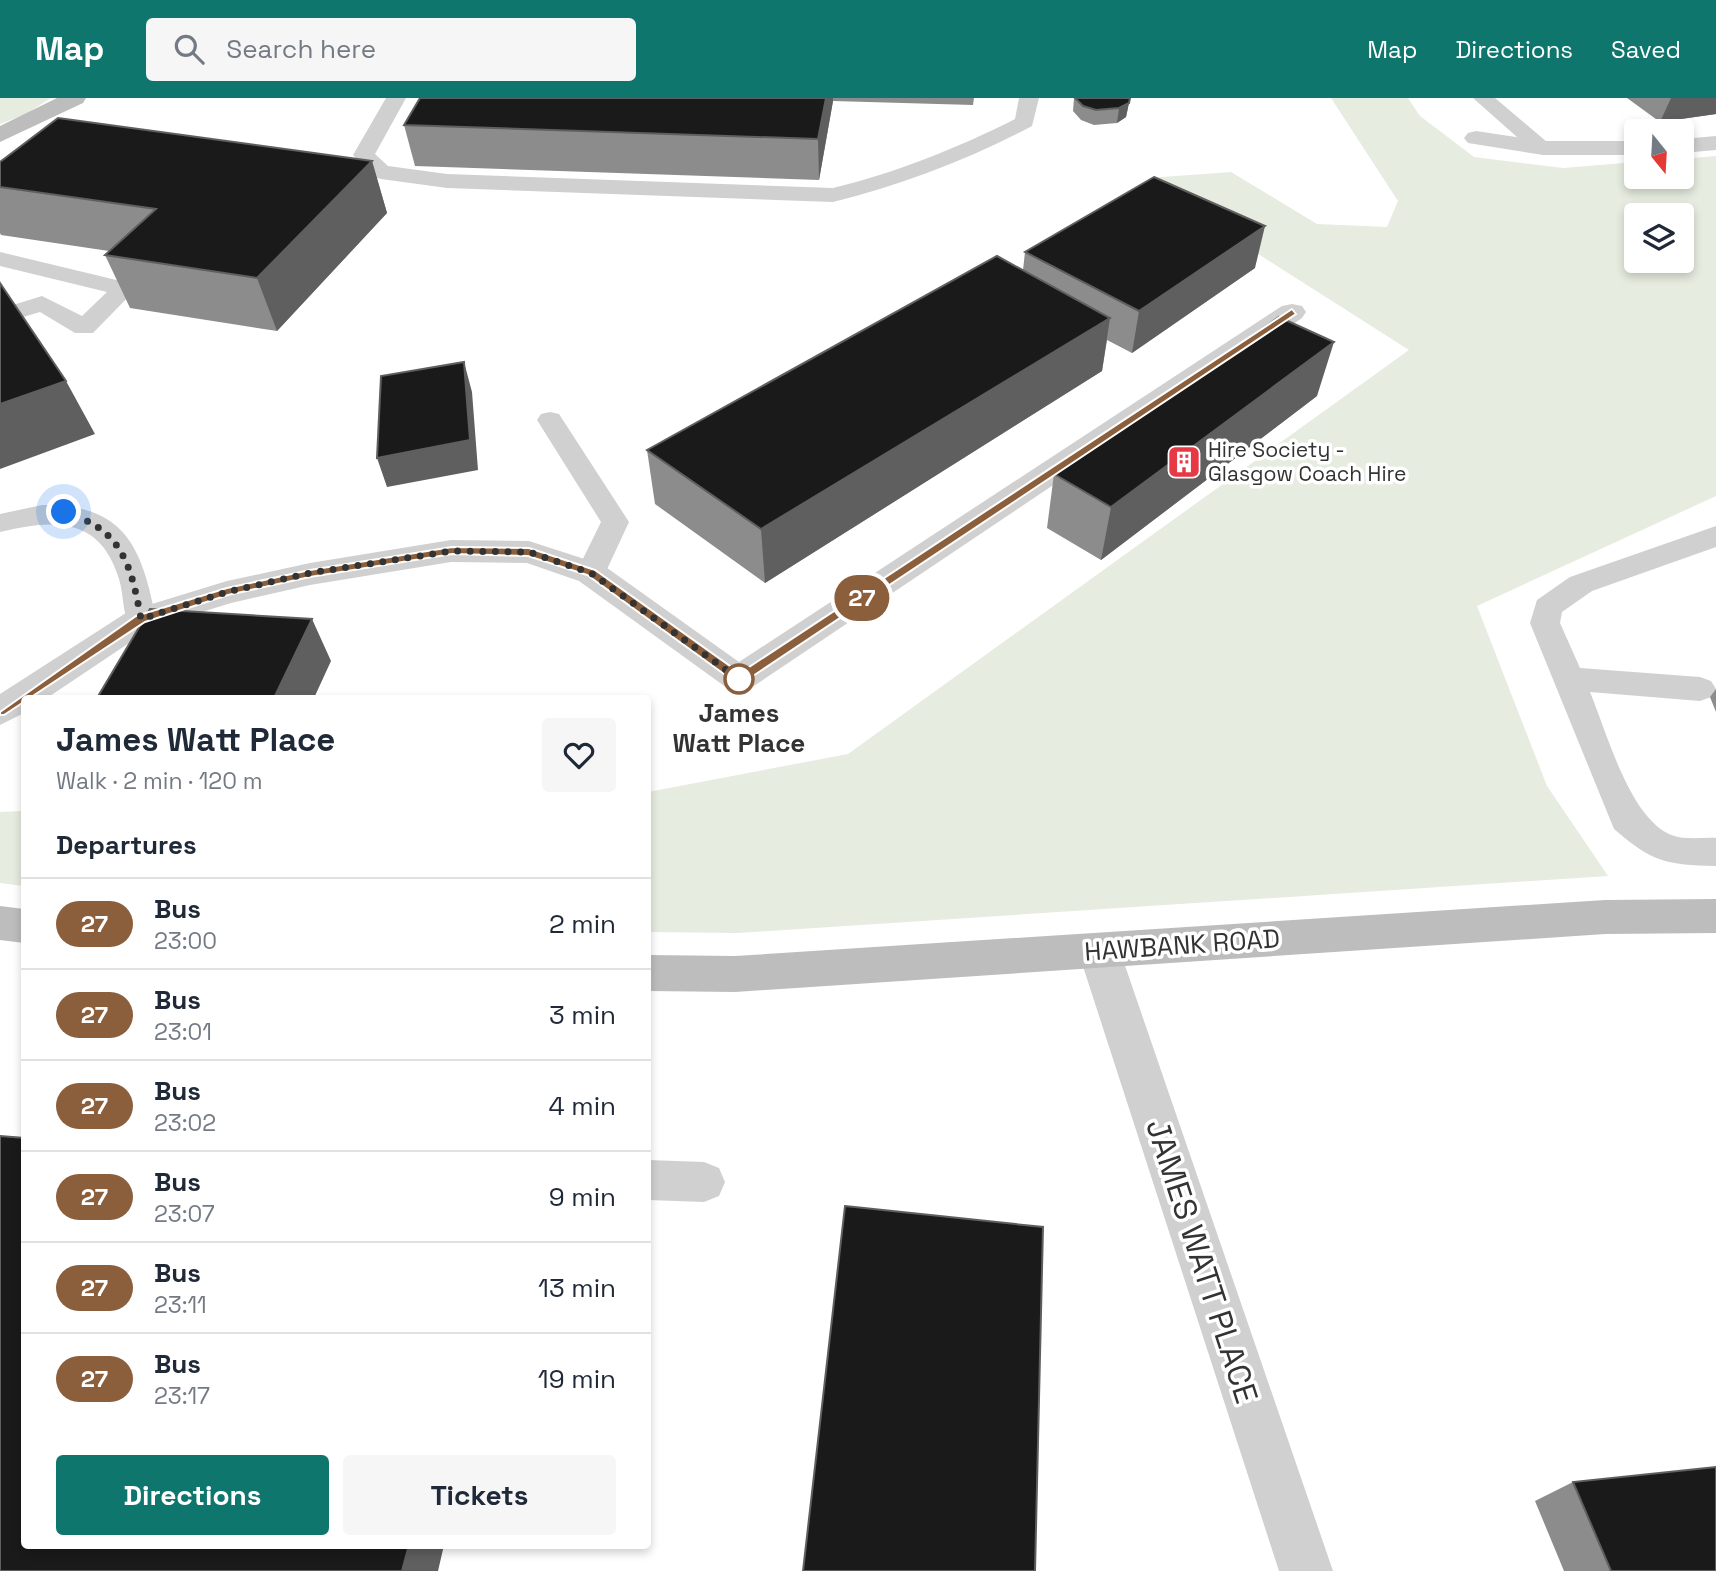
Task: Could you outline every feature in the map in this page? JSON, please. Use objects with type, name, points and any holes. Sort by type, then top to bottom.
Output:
[{"type":"street","points":[[0,135],[75,98]]},
{"type":"street","points":[[1476,138],[1543,148],[1624,148]]},
{"type":"street","points":[[1694,145],[1716,143]]},
{"type":"street","points":[[26,695],[141,619],[239,589],[310,573],[452,551],[529,552],[591,573],[739,679],[1292,312]]},
{"type":"street","points":[[0,712],[21,698]]},
{"type":"street","name":"HAWBANK ROAD","points":[[651,973],[735,974],[1605,917],[1716,916]]},
{"type":"street","points":[[0,923],[21,926]]},
{"type":"street","name":"JAMES WATT PLACE","points":[[1099,951],[1306,1571]]},
{"type":"lane","points":[[396,98],[364,155],[381,172],[447,181],[833,195],[874,185],[994,138],[1025,122],[1029,98]]},
{"type":"lane","points":[[1483,98],[1543,148]]},
{"type":"lane","points":[[0,259],[124,289],[84,328],[42,303],[0,317]]},
{"type":"lane","points":[[550,420],[615,522],[591,573]]},
{"type":"lane","points":[[0,523],[31,514],[64,512],[89,519],[115,541],[133,575],[141,619]]},
{"type":"lane","points":[[1716,536],[1581,584],[1548,607],[1545,623],[1626,818],[1654,843],[1676,851],[1716,852]]},
{"type":"lane","points":[[1568,679],[1700,689]]},
{"type":"lane","points":[[651,1180],[704,1182]]},
{"type":"shaded area","points":[[0,98],[51,98],[26,114],[0,124]]},
{"type":"shaded area","points":[[1331,98],[1408,98],[1420,116],[1474,157],[1563,168],[1624,163],[1624,189],[1694,189],[1694,158],[1716,156],[1716,496],[1477,606],[1547,786],[1608,876],[738,933],[651,932],[651,791],[848,754],[1409,350],[1252,250],[1145,204],[1149,178],[1231,172],[1317,224],[1387,227],[1398,201]]},
{"type":"shaded area","points":[[21,811],[21,886],[0,883],[0,812]]},
{"type":"building","points":[[420,98],[826,98],[818,139],[404,125]]},
{"type":"building","points":[[1075,98],[1130,98],[1129,103],[1119,108],[1096,110],[1083,106]]},
{"type":"building","points":[[58,118],[372,161],[257,278],[105,255],[156,209],[0,187],[0,162]]},
{"type":"building","points":[[1154,177],[1265,226],[1139,311],[1025,252]]},
{"type":"building","points":[[997,256],[1110,318],[761,529],[647,450]]},
{"type":"building","points":[[0,283],[66,381],[0,404]]},
{"type":"building","points":[[1279,317],[1334,342],[1111,507],[1054,474]]},
{"type":"building","points":[[464,362],[470,440],[377,458],[381,376]]},
{"type":"building","points":[[150,609],[312,619],[275,695],[99,695]]},
{"type":"building","points":[[0,1136],[21,1138],[21,1549],[408,1549],[402,1571],[0,1571]]},
{"type":"building","points":[[845,1206],[1043,1227],[1035,1571],[803,1571]]},
{"type":"building","points":[[1716,1467],[1716,1571],[1611,1571],[1573,1482]]},
{"type":"bus line","name":"27","points":[[24,695],[141,619],[227,592],[310,573],[452,551],[529,552],[591,573],[739,679],[1292,312]]},
{"type":"bus line","name":"27","points":[[0,712],[21,697]]},
{"type":"place","name":"Hire Society - Glasgow Coach Hire","points":[[1184,462]]},
{"type":"place","name":"James Watt Place","points":[[739,679]]},
{"type":"route","points":[[64,512],[89,519],[115,541],[133,575],[141,619],[227,592],[310,573],[452,551],[529,552],[591,573],[739,679]]}]
